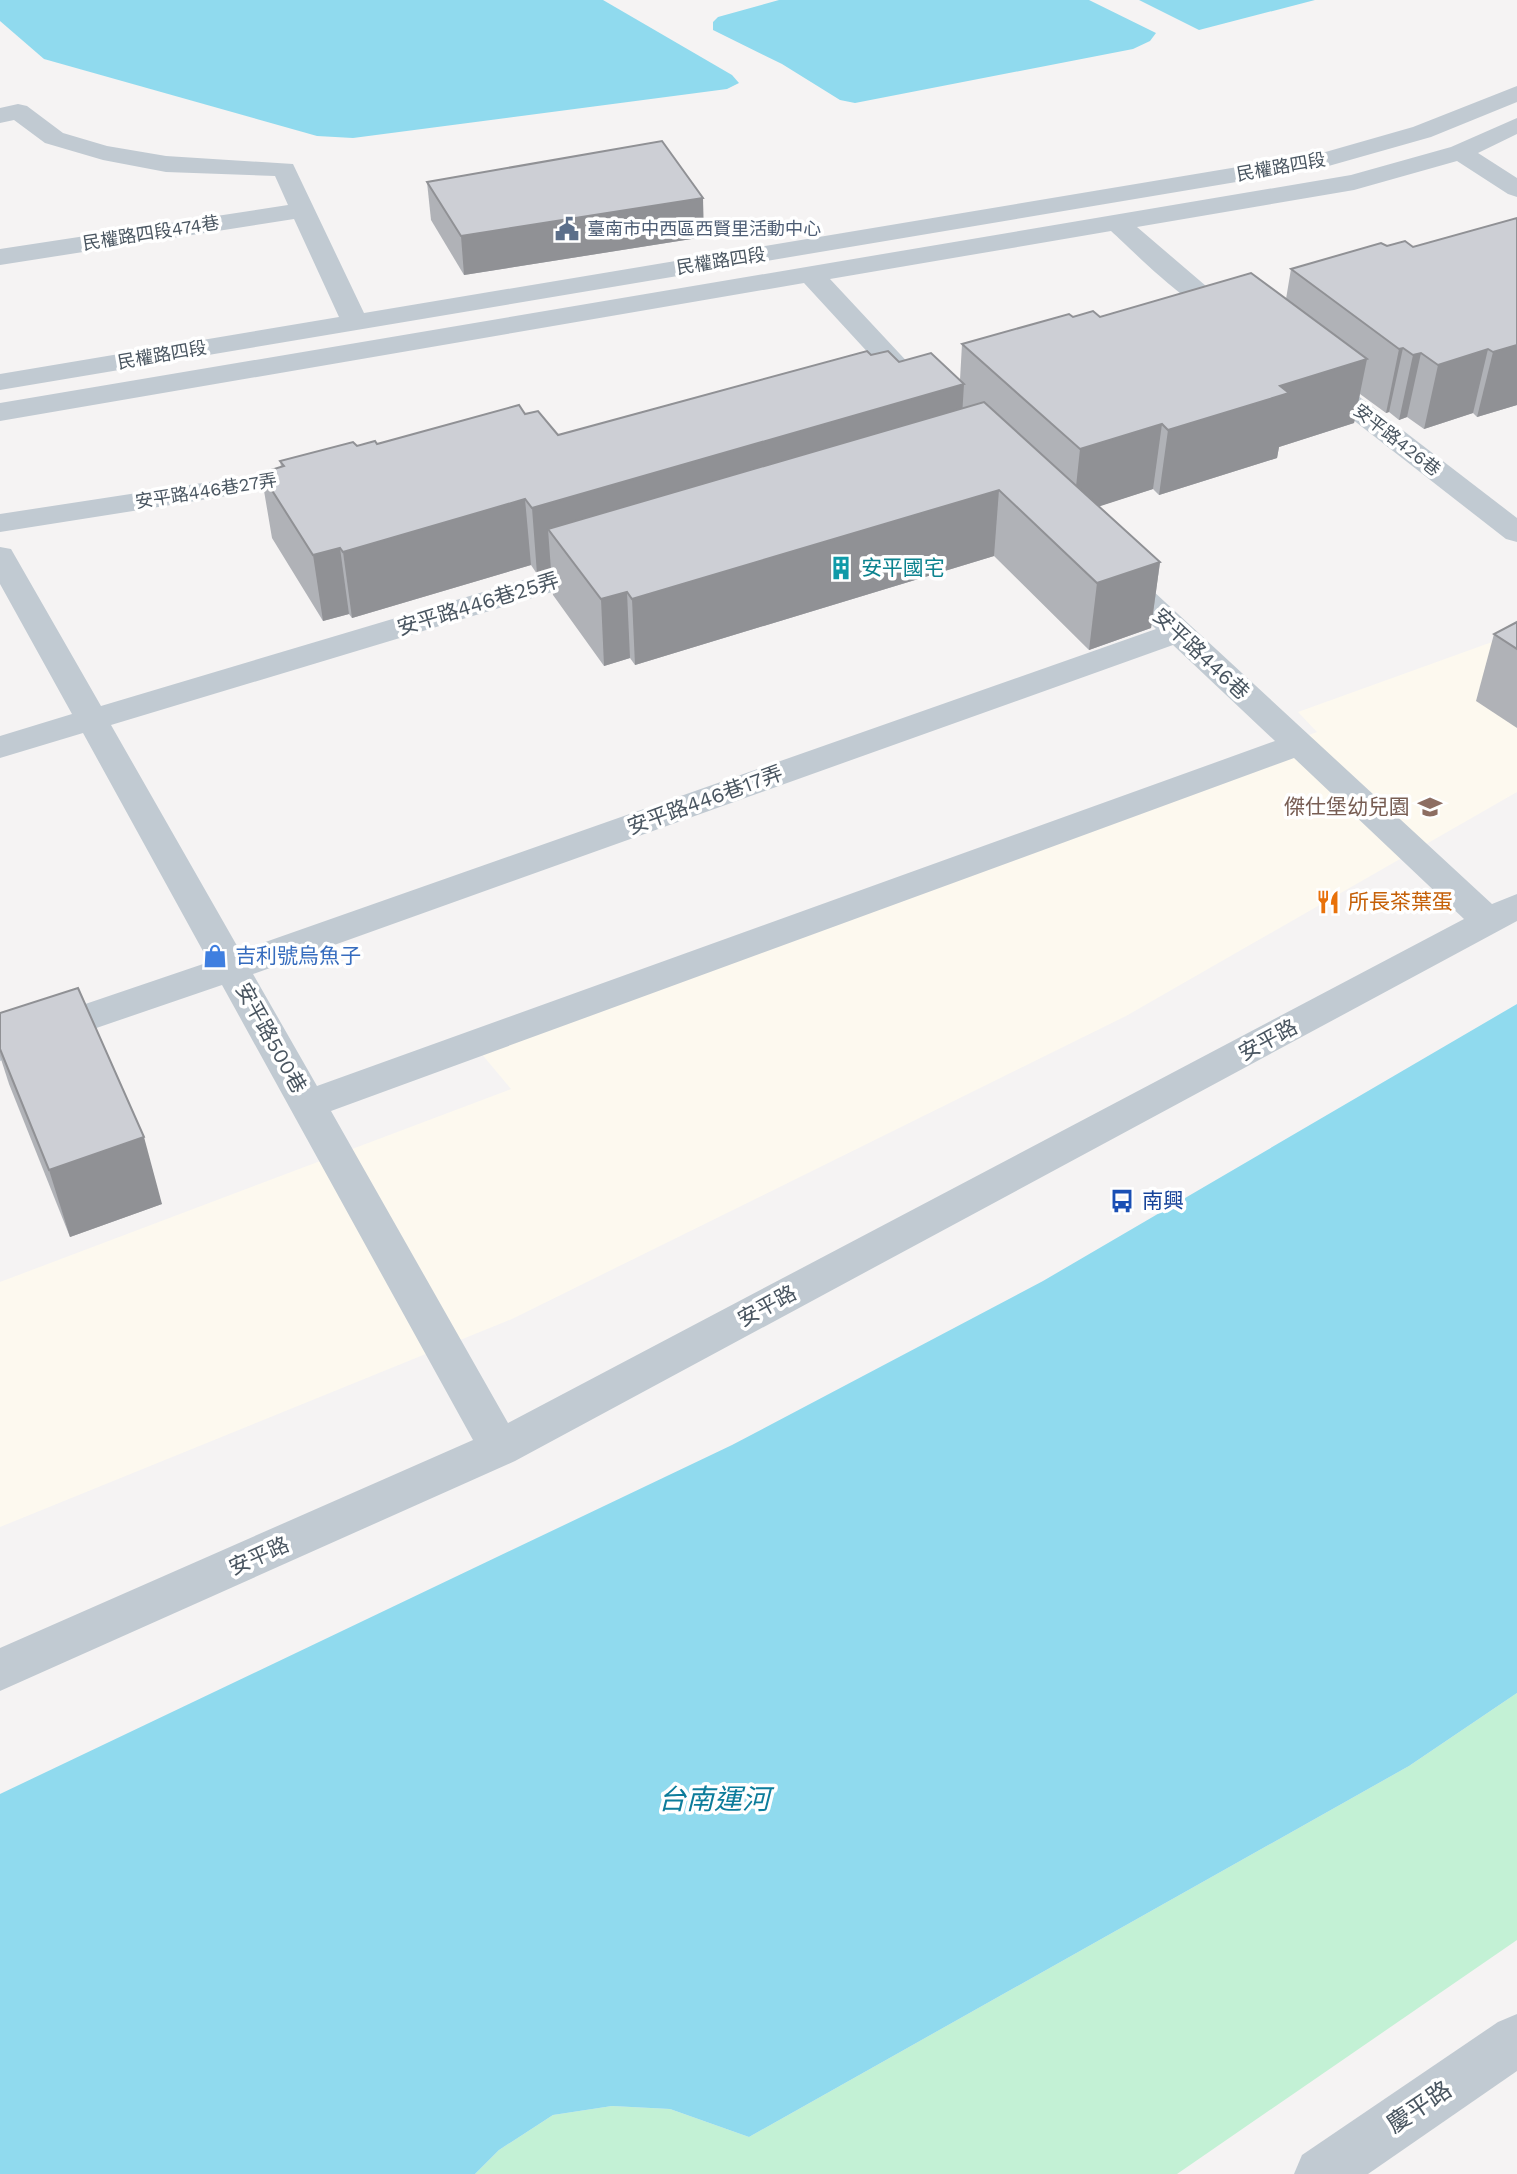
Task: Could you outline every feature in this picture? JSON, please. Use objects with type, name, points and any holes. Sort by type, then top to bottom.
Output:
[{"type":"street","name":"民權路四段","points":[[0,382],[1325,160],[1422,132],[1517,93]]},
{"type":"street","points":[[9,113],[54,138],[103,153],[166,164],[284,169],[355,322]]},
{"type":"street","name":"民權路四段","points":[[0,412],[1354,182],[1460,152],[1517,125]]},
{"type":"street","points":[[1460,152],[1517,189]]},
{"type":"street","name":"民權路四段474巷","points":[[0,257],[303,210]]},
{"type":"street","points":[[1118,224],[1203,298],[1254,320],[1197,325]]},
{"type":"street","points":[[811,275],[918,390]]},
{"type":"street","name":"安平路426巷","points":[[1292,358],[1517,533]]},
{"type":"street","name":"安平路446巷27弄","points":[[0,523],[345,470]]},
{"type":"street","name":"安平路500巷","points":[[0,556],[500,1448]]},
{"type":"street","name":"安平路446巷","points":[[1097,556],[1299,744],[1504,914]]},
{"type":"street","name":"安平路446巷25弄","points":[[0,747],[625,560]]},
{"type":"street","name":"安平路446巷17弄","points":[[0,1047],[231,968],[1178,632]]},
{"type":"street","points":[[307,1104],[1299,744]]},
{"type":"street","name":"安平路","points":[[0,1670],[500,1448],[1504,914]]},
{"type":"street","name":"慶平路","points":[[1321,2174],[1517,2040]]},
{"type":"shaded area","points":[[1517,633],[1517,792],[1126,1016],[512,1319],[0,1527],[0,1282],[511,1089],[480,1052],[1317,732],[1298,712]]},
{"type":"green space","points":[[1517,1693],[1517,1940],[1177,2174],[475,2174],[499,2150],[553,2115],[612,2106],[670,2109],[749,2137],[1409,1766]]},
{"type":"water","points":[[0,0],[603,0],[732,75],[739,83],[727,89],[353,138],[317,136],[44,59],[0,21]]},
{"type":"water","points":[[779,0],[1089,0],[1156,33],[1150,41],[1133,49],[855,103],[840,100],[782,64],[713,30],[713,22],[718,17]]},
{"type":"water","points":[[1139,0],[1315,0],[1199,30]]},
{"type":"water","name":"台南運河","points":[[1517,1004],[1517,1693],[1409,1766],[749,2137],[670,2109],[612,2106],[553,2115],[499,2150],[475,2174],[0,2174],[0,1794],[732,1445],[1043,1281]]},
{"type":"building","points":[[662,141],[703,198],[461,236],[427,182]]},
{"type":"building","points":[[1517,218],[1517,345],[1493,352],[1488,349],[1438,365],[1421,353],[1413,355],[1403,348],[1399,349],[1291,269],[1381,243],[1387,246],[1405,241],[1413,247]]},
{"type":"building","points":[[1251,273],[1367,359],[1280,386],[1289,393],[1168,430],[1162,424],[1080,449],[962,344],[1069,314],[1073,317],[1093,311],[1100,317]]},
{"type":"building","points":[[867,351],[871,355],[888,351],[899,362],[931,353],[964,384],[532,508],[525,499],[343,552],[340,548],[313,555],[261,473],[284,466],[280,461],[353,442],[357,446],[375,441],[377,444],[519,405],[525,414],[538,411],[558,435]]},
{"type":"building","points":[[984,402],[1160,562],[1097,583],[999,490],[632,599],[627,592],[601,599],[548,529]]},
{"type":"building","points":[[1517,622],[1517,649],[1494,634]]},
{"type":"building","points":[[78,988],[144,1137],[49,1170],[0,1049],[0,1013]]},
{"type":"place","name":"臺南市中西區西賢里活動中心","points":[[567,229]]},
{"type":"place","name":"安平國宅","points":[[841,568]]},
{"type":"place","name":"傑仕堡幼兒園","points":[[1430,807]]},
{"type":"place","name":"所長茶葉蛋","points":[[1328,902]]},
{"type":"place","name":"吉利號烏魚子","points":[[215,956]]},
{"type":"place","name":"南興","points":[[1122,1201]]}]
